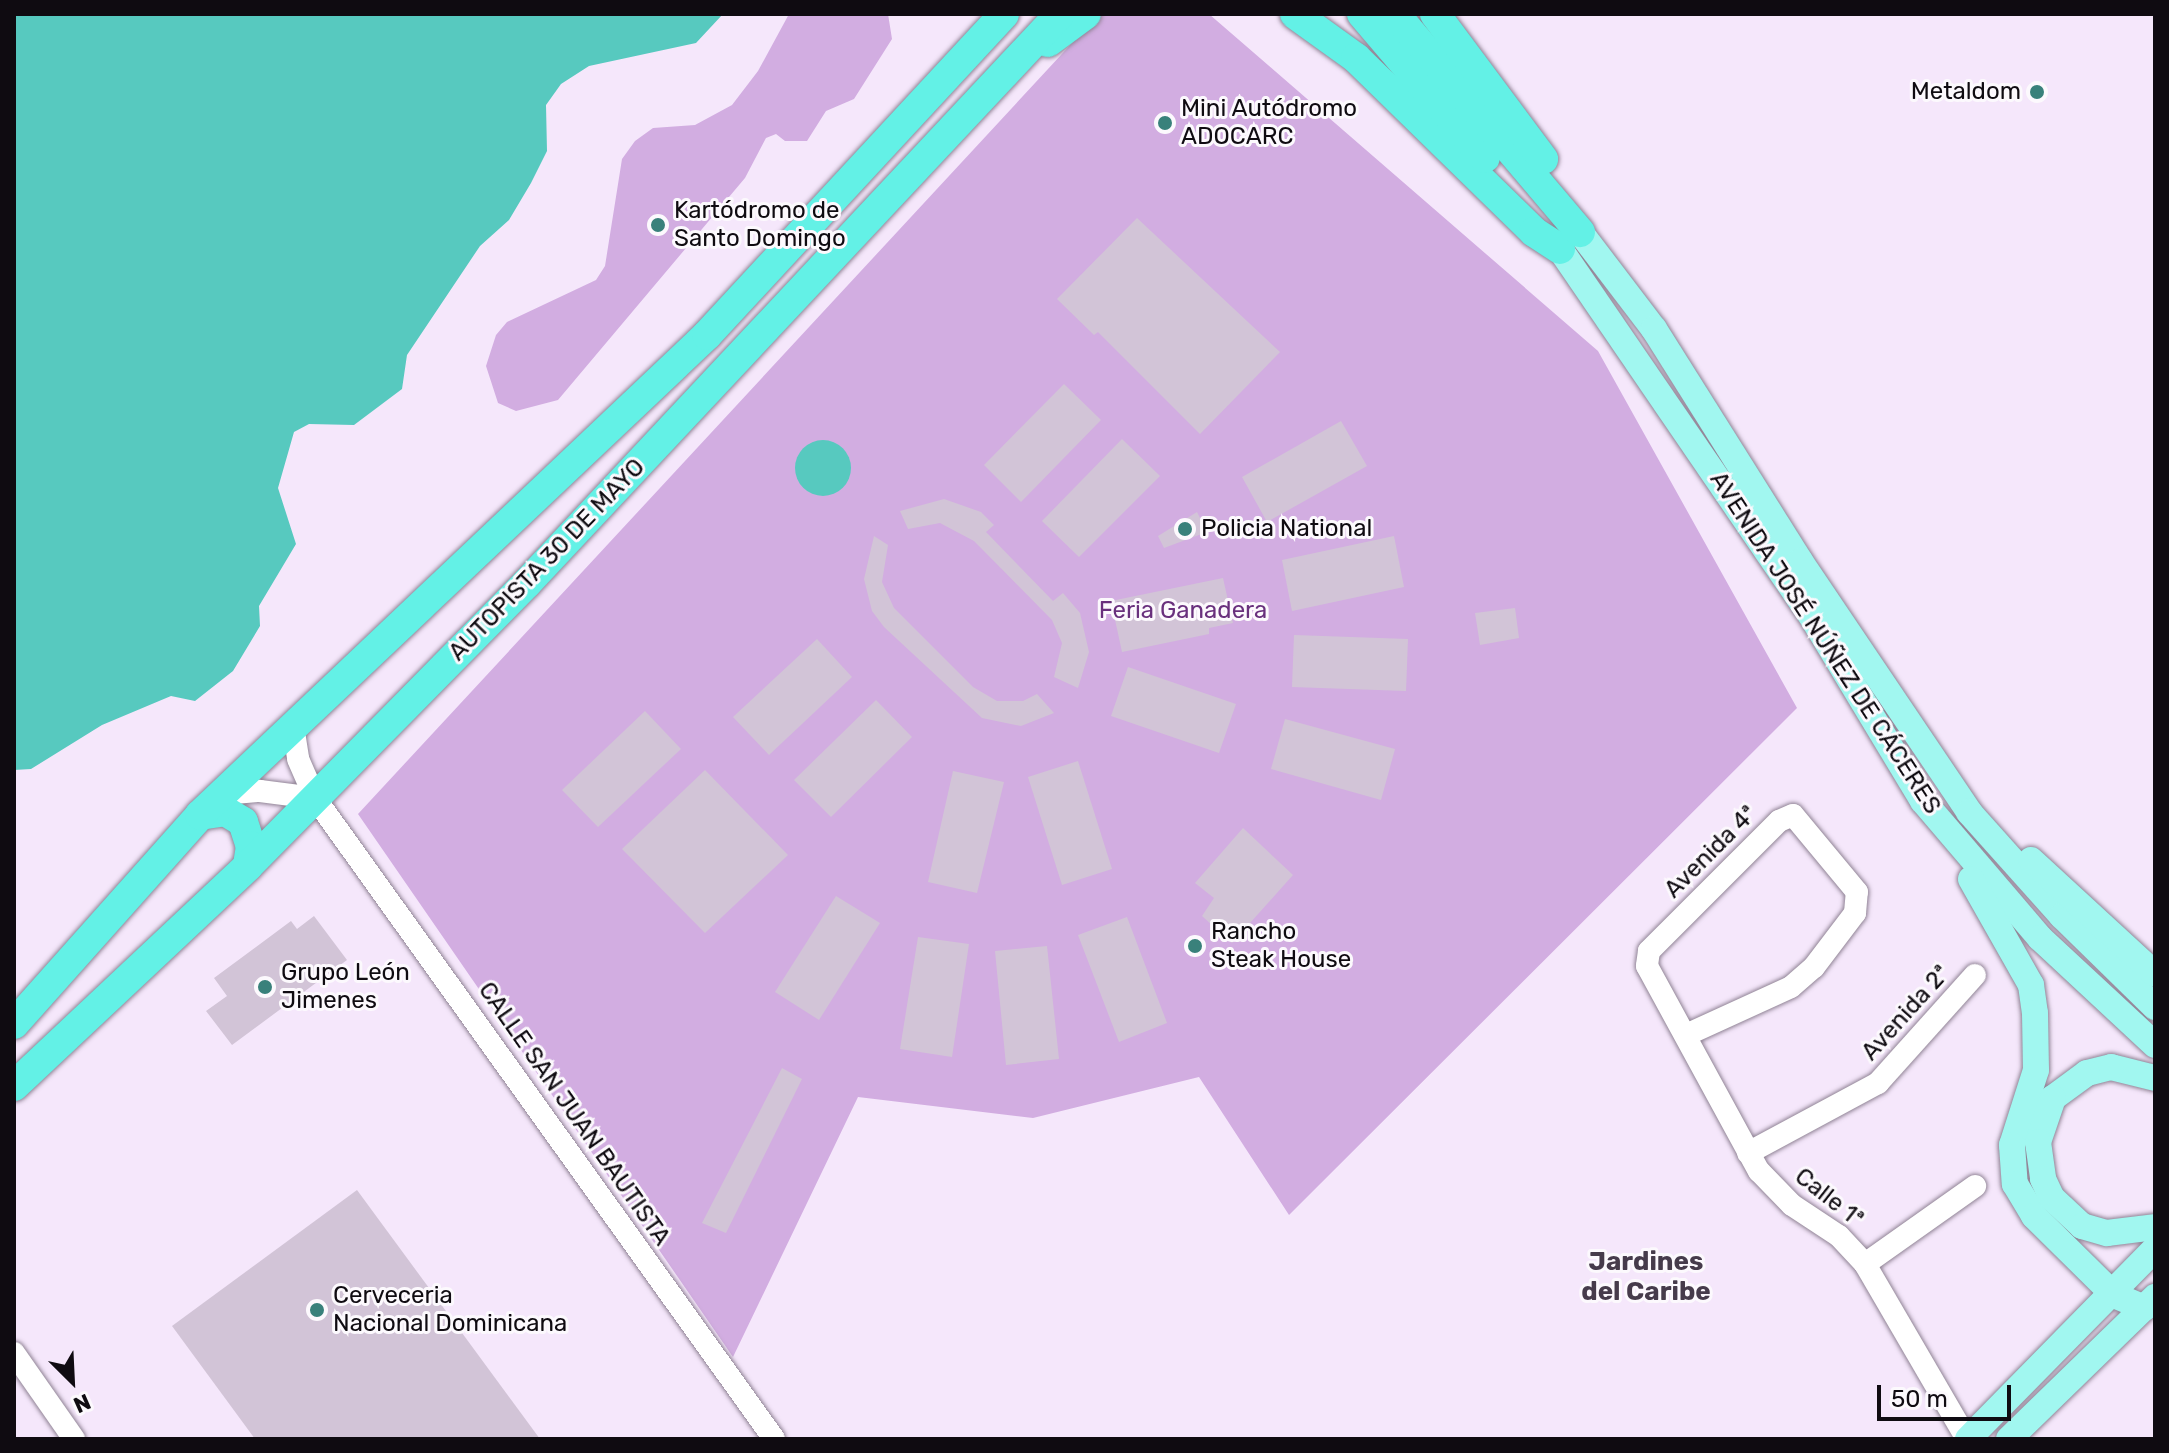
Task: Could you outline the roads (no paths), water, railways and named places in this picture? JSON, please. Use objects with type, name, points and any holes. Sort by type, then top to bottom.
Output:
[{"type":"highway","name":"AUTOPISTA 30 DE MAYO","points":[[14,1024],[200,815],[707,335],[1004,14]]},
{"type":"highway","name":"AUTOPISTA 30 DE MAYO","points":[[14,1086],[248,866],[323,809],[527,583],[1060,14]]},
{"type":"highway","points":[[1010,69],[1086,14]]},
{"type":"highway","points":[[1295,14],[1356,58],[1534,232],[1570,240]]},
{"type":"highway","points":[[1362,14],[1570,240]]},
{"type":"highway","points":[[1395,14],[1570,240]]},
{"type":"highway","points":[[1435,14],[1549,167],[1570,240]]},
{"type":"highway","points":[[200,815],[225,811],[243,822],[251,846],[248,866]]},
{"type":"main road","name":"AVENIDA JOSÉ NÚÑEZ DE CÁCERES","points":[[1570,240],[1654,329],[1800,561],[1969,812],[2062,916],[2155,1007]]},
{"type":"main road","name":"AVENIDA JOSÉ NÚÑEZ DE CÁCERES","points":[[1570,240],[1815,622],[1923,801],[2040,938],[2155,1045]]},
{"type":"main road","points":[[1947,778],[2155,974]]},
{"type":"main road","points":[[1923,801],[2031,985],[2036,1070],[2012,1145],[2015,1184],[2034,1216],[2114,1295],[2149,1302]]},
{"type":"main road","points":[[2155,1078],[2111,1067],[2087,1073],[2053,1098],[2038,1142],[2043,1179],[2052,1198],[2082,1226],[2107,1233],[2155,1227]]},
{"type":"main road","points":[[1968,1439],[2114,1295],[2155,1249]]},
{"type":"main road","points":[[2009,1439],[2149,1302]]},
{"type":"street","name":"CALLE SAN JUAN BAUTISTA","points":[[293,726],[298,759],[323,809],[774,1439]]},
{"type":"street","points":[[223,794],[260,791],[323,809]]},
{"type":"street","name":"Avenida 4ª","points":[[1649,951],[1786,814],[1805,824],[1857,892],[1855,913],[1814,967],[1791,987],[1686,1035]]},
{"type":"street","name":"Calle 1ª","points":[[1649,951],[1647,966],[1748,1153],[1769,1184],[1839,1236],[1865,1264],[1968,1439]]},
{"type":"street","name":"Avenida 2ª","points":[[1748,1153],[1878,1083],[1975,975]]},
{"type":"street","points":[[1865,1264],[1975,1186]]},
{"type":"street","points":[[14,1353],[74,1439]]},
{"type":"place","name":"Metaldom","points":[[2037,92]]},
{"type":"place","name":"Mini Autódromo ADOCARC","points":[[1165,123]]},
{"type":"place","name":"Kartódromo de Santo Domingo","points":[[658,225]]},
{"type":"place","name":"Policia National","points":[[1185,529]]},
{"type":"place","name":"Rancho Steak House","points":[[1195,946]]},
{"type":"place","name":"Grupo León Jimenes","points":[[265,987]]},
{"type":"place","name":"Cerveceria Nacional Dominicana","points":[[317,1310]]},
{"type":"district","name":"Jardines del Caribe","points":[[1646,1277]]},
{"type":"park label","name":"Feria Ganadera","points":[[1183,611]]}]
